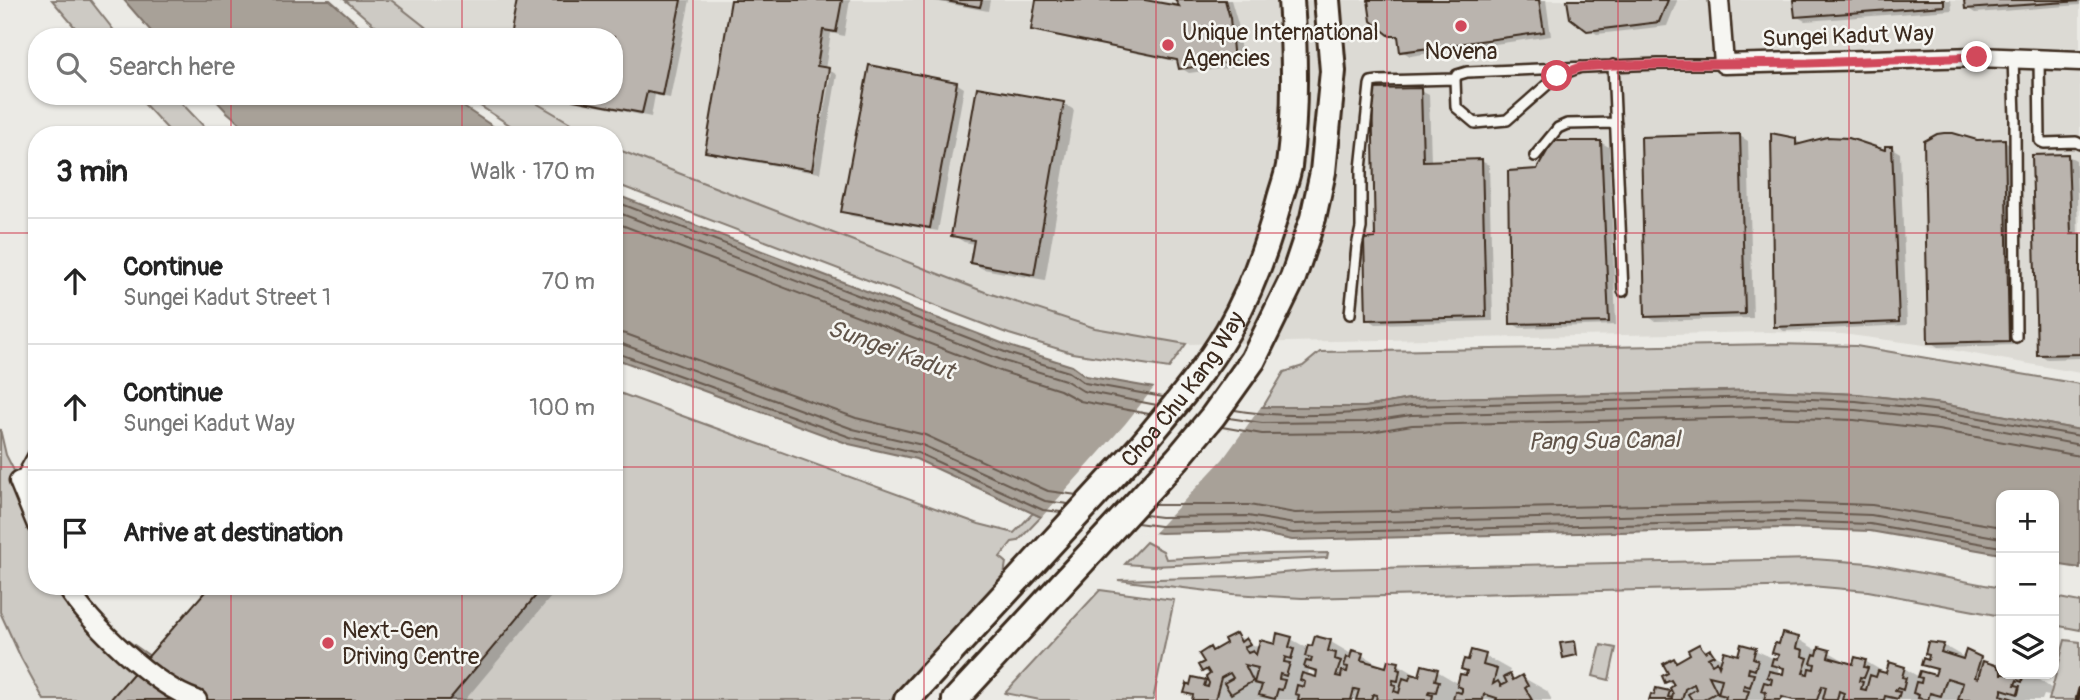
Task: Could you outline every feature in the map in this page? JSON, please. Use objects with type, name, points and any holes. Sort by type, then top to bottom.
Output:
[{"type":"main road","name":"Choa Chu Kang Way","points":[[907,700],[1140,447],[1228,331],[1255,277],[1289,168],[1294,48],[1291,0]]},
{"type":"main road","name":"Choa Chu Kang Way","points":[[955,700],[1187,448],[1253,360],[1293,278],[1313,218],[1323,172],[1333,71],[1327,0]]},
{"type":"street","points":[[1719,0],[1724,64]]},
{"type":"street","name":"Sungei Kadut Way","points":[[1724,64],[2013,57],[2080,61]]},
{"type":"street","points":[[19,481],[28,503]]},
{"type":"street","points":[[72,595],[79,607],[134,661],[185,696],[197,700]]},
{"type":"lane","points":[[2013,57],[2016,337]]},
{"type":"lane","points":[[2039,58],[2040,141],[2080,144]]},
{"type":"lane","points":[[1581,67],[1557,76],[1507,120],[1475,123],[1456,107],[1455,79],[1460,73],[1614,65],[1724,64]]},
{"type":"lane","points":[[1614,65],[1623,291]]},
{"type":"lane","points":[[1350,313],[1361,228],[1361,169],[1371,82],[1455,79]]},
{"type":"lane","points":[[1535,156],[1558,128],[1567,124],[1616,123]]},
{"type":"lane","points":[[19,481],[28,464]]},
{"type":"shaded area","points":[[52,0],[90,0],[112,28],[75,28]]},
{"type":"shaded area","points":[[345,0],[391,0],[427,28],[378,28]]},
{"type":"shaded area","points":[[391,0],[2080,0],[2080,373],[1918,344],[1842,334],[1768,332],[1186,344],[1095,328],[985,292],[623,151],[623,126],[576,126],[539,105],[623,105],[623,28],[427,28]]},
{"type":"shaded area","points":[[145,105],[184,105],[203,126],[165,126]]},
{"type":"shaded area","points":[[479,105],[539,105],[576,126],[511,126]]},
{"type":"shaded area","points":[[623,151],[985,292],[1095,328],[1186,344],[1169,368],[1072,353],[1009,334],[623,187]]},
{"type":"shaded area","points":[[1778,344],[1856,346],[2080,384],[2080,430],[1942,404],[1857,394],[1764,390],[1409,399],[1365,407],[1263,407],[1284,372],[1303,366],[1320,352]]},
{"type":"shaded area","points":[[623,394],[979,524],[1014,533],[1033,513],[1041,517],[1018,541],[1012,542],[1000,557],[1006,562],[1004,576],[891,700],[44,700],[0,612],[0,429],[6,455],[28,498],[28,595],[80,595],[104,624],[170,670],[212,595],[623,595]]},
{"type":"shaded area","points":[[1146,542],[1163,551],[1166,559],[1328,553],[1327,558],[1152,566],[1125,564]]},
{"type":"shaded area","points":[[1813,559],[1869,563],[1996,587],[1996,615],[1868,591],[1811,586],[1302,598],[1233,594],[1118,580],[1236,577],[1328,569]]},
{"type":"shaded area","points":[[1100,590],[1174,600],[1153,700],[1040,700],[1005,693]]},
{"type":"shaded area","points":[[2059,598],[2080,602],[2080,630],[2059,626]]},
{"type":"shaded area","points":[[2065,640],[2080,642],[2080,700],[2049,700],[2055,679],[2059,679],[2059,662]]},
{"type":"shaded area","points":[[1601,645],[1616,648],[1609,680],[1593,676]]},
{"type":"water","points":[[124,0],[330,0],[362,28],[148,28]]},
{"type":"water","points":[[220,105],[461,105],[492,126],[243,126]]},
{"type":"water","points":[[623,197],[1012,347],[1072,366],[1086,376],[1262,407],[1365,407],[1409,399],[1764,390],[1857,394],[1942,404],[2080,430],[2080,568],[2059,565],[2059,490],[1996,490],[1996,553],[1870,531],[1785,528],[1292,540],[1248,531],[1160,533],[1041,517],[916,459],[849,444],[623,361]]},
{"type":"pier","points":[[1156,385],[1263,404],[1223,459],[1152,535],[1039,520],[1125,424]]},
{"type":"building","points":[[517,0],[681,0],[662,95],[647,92],[642,113],[600,105],[623,105],[623,28],[512,28]]},
{"type":"building","points":[[731,0],[842,0],[836,32],[823,30],[817,66],[829,68],[812,170],[705,152]]},
{"type":"building","points":[[940,0],[982,0],[980,7]]},
{"type":"building","name":"Unique International Agencies","points":[[1036,0],[1145,0],[1179,6],[1175,0],[1225,0],[1230,18],[1234,62],[1179,69],[1177,60],[1031,30]]},
{"type":"building","name":"Novena","points":[[1368,0],[1539,0],[1544,32],[1400,52],[1398,36],[1390,36],[1371,21]]},
{"type":"building","points":[[1567,0],[1668,0],[1659,22],[1587,31],[1570,18]]},
{"type":"building","points":[[1793,0],[1944,0],[1944,6],[1795,17]]},
{"type":"building","points":[[1964,0],[2080,0],[2080,1],[1965,9]]},
{"type":"building","points":[[869,65],[957,82],[930,228],[841,212]]},
{"type":"building","points":[[977,87],[1064,102],[1034,275],[970,263],[974,240],[951,236]]},
{"type":"building","points":[[1421,88],[1423,161],[1482,159],[1486,317],[1366,320],[1364,239],[1375,238],[1372,89]]},
{"type":"building","points":[[1771,133],[1796,138],[1796,145],[1827,137],[1849,138],[1885,150],[1885,146],[1892,146],[1899,322],[1774,327]]},
{"type":"building","points":[[1944,133],[1977,140],[2005,139],[2009,341],[1928,343],[1924,141]]},
{"type":"building","points":[[1740,134],[1745,314],[1645,317],[1641,137]]},
{"type":"building","points":[[1553,141],[1601,141],[1609,322],[1510,324],[1508,171],[1537,169]]},
{"type":"building","points":[[2068,154],[2071,234],[2080,234],[2080,354],[2037,355],[2032,155]]},
{"type":"building","name":"Next-Gen Driving Centre","points":[[202,595],[536,595],[449,700],[110,700]]},
{"type":"building","points":[[1236,633],[1241,642],[1246,638],[1250,644],[1244,647],[1248,653],[1253,651],[1256,655],[1260,640],[1275,644],[1277,633],[1292,637],[1289,647],[1294,649],[1291,659],[1285,657],[1284,662],[1290,663],[1286,676],[1280,674],[1279,679],[1285,680],[1282,690],[1278,689],[1275,699],[1259,695],[1262,685],[1254,683],[1258,668],[1245,665],[1253,681],[1231,694],[1224,683],[1233,678],[1230,673],[1221,678],[1215,700],[1192,700],[1193,695],[1184,693],[1192,677],[1206,680],[1204,686],[1208,687],[1209,683],[1206,677],[1210,674],[1207,669],[1202,672],[1198,665],[1204,662],[1199,654],[1210,647],[1212,651],[1226,643],[1224,639]]},
{"type":"building","points":[[1782,633],[1799,637],[1796,648],[1803,650],[1802,656],[1808,658],[1803,673],[1808,674],[1809,668],[1814,669],[1815,664],[1811,663],[1819,647],[1830,650],[1828,657],[1853,664],[1855,657],[1866,660],[1864,667],[1868,668],[1864,678],[1860,677],[1859,681],[1863,682],[1861,689],[1866,690],[1870,675],[1876,677],[1878,671],[1886,673],[1889,662],[1905,667],[1902,677],[1906,678],[1903,690],[1897,688],[1895,691],[1900,692],[1898,699],[1885,696],[1884,700],[1842,700],[1844,693],[1839,691],[1837,700],[1825,700],[1826,687],[1822,686],[1817,700],[1782,697],[1781,700],[1764,700],[1766,692],[1761,691],[1764,682],[1771,684],[1772,679],[1767,677],[1769,671],[1783,674],[1784,668],[1771,665],[1773,658],[1777,659],[1779,655],[1772,653],[1775,643],[1779,644]]},
{"type":"building","points":[[1315,636],[1331,640],[1328,651],[1336,653],[1335,659],[1341,661],[1336,676],[1341,677],[1342,671],[1347,672],[1348,667],[1344,666],[1352,650],[1363,653],[1361,660],[1386,667],[1388,660],[1399,662],[1398,681],[1393,680],[1392,684],[1396,685],[1394,691],[1399,693],[1403,678],[1409,680],[1411,674],[1419,676],[1422,665],[1438,669],[1436,692],[1429,691],[1428,694],[1433,695],[1432,700],[1376,700],[1377,695],[1373,694],[1371,700],[1356,700],[1359,690],[1354,689],[1351,700],[1298,700],[1299,695],[1295,694],[1297,685],[1304,687],[1305,682],[1300,680],[1302,673],[1316,677],[1317,671],[1304,667],[1306,661],[1311,662],[1312,658],[1305,656],[1308,645],[1312,646]]},
{"type":"building","points":[[1575,641],[1577,655],[1563,658],[1560,643]]},
{"type":"building","points":[[1928,642],[1944,644],[1941,652],[1963,659],[1966,650],[1981,657],[1975,677],[1978,678],[1983,661],[1996,665],[1996,679],[2023,679],[2022,682],[2017,680],[2015,685],[2020,686],[2018,694],[2002,689],[2001,695],[2017,700],[1958,700],[1963,683],[1947,678],[1941,696],[1930,693],[1928,700],[1918,698],[1919,695],[1913,693],[1916,682],[1921,683],[1922,678],[1918,677],[1920,671],[1935,675],[1937,669],[1921,665],[1923,658],[1928,660],[1929,655],[1925,654]]},
{"type":"building","points":[[1699,644],[1705,652],[1710,649],[1714,655],[1708,658],[1712,664],[1717,661],[1719,666],[1724,651],[1738,655],[1741,644],[1756,648],[1753,658],[1758,660],[1755,670],[1749,668],[1748,673],[1754,674],[1750,687],[1744,685],[1743,690],[1749,691],[1746,700],[1725,700],[1726,696],[1718,694],[1722,679],[1709,676],[1717,692],[1703,700],[1692,700],[1688,694],[1696,689],[1694,684],[1685,689],[1682,700],[1649,700],[1656,688],[1670,691],[1668,697],[1672,698],[1670,688],[1674,685],[1671,680],[1665,683],[1662,676],[1668,673],[1663,664],[1674,658],[1676,662],[1690,654],[1688,650]]},
{"type":"building","points":[[1471,650],[1486,654],[1483,665],[1497,669],[1493,684],[1498,681],[1501,686],[1507,683],[1504,677],[1510,674],[1513,680],[1522,675],[1532,700],[1496,700],[1497,698],[1484,694],[1483,700],[1453,700],[1455,691],[1462,691],[1462,688],[1457,686],[1460,674],[1466,675],[1467,671],[1461,669]]},
{"type":"railway","points":[[2077,700],[2080,689]]},
{"type":"place","name":"Novena","points":[[1461,26]]},
{"type":"place","name":"Unique International Agencies","points":[[1168,45]]},
{"type":"place","name":"Next-Gen Driving Centre","points":[[328,643]]},
{"type":"route","points":[[1557,76],[1581,67],[1614,65],[1808,63],[1977,57]]},
{"type":"water label","name":"Sungei Kadut","points":[[891,350]]},
{"type":"water label","name":"Pang Sua Canal","points":[[1604,441]]}]
